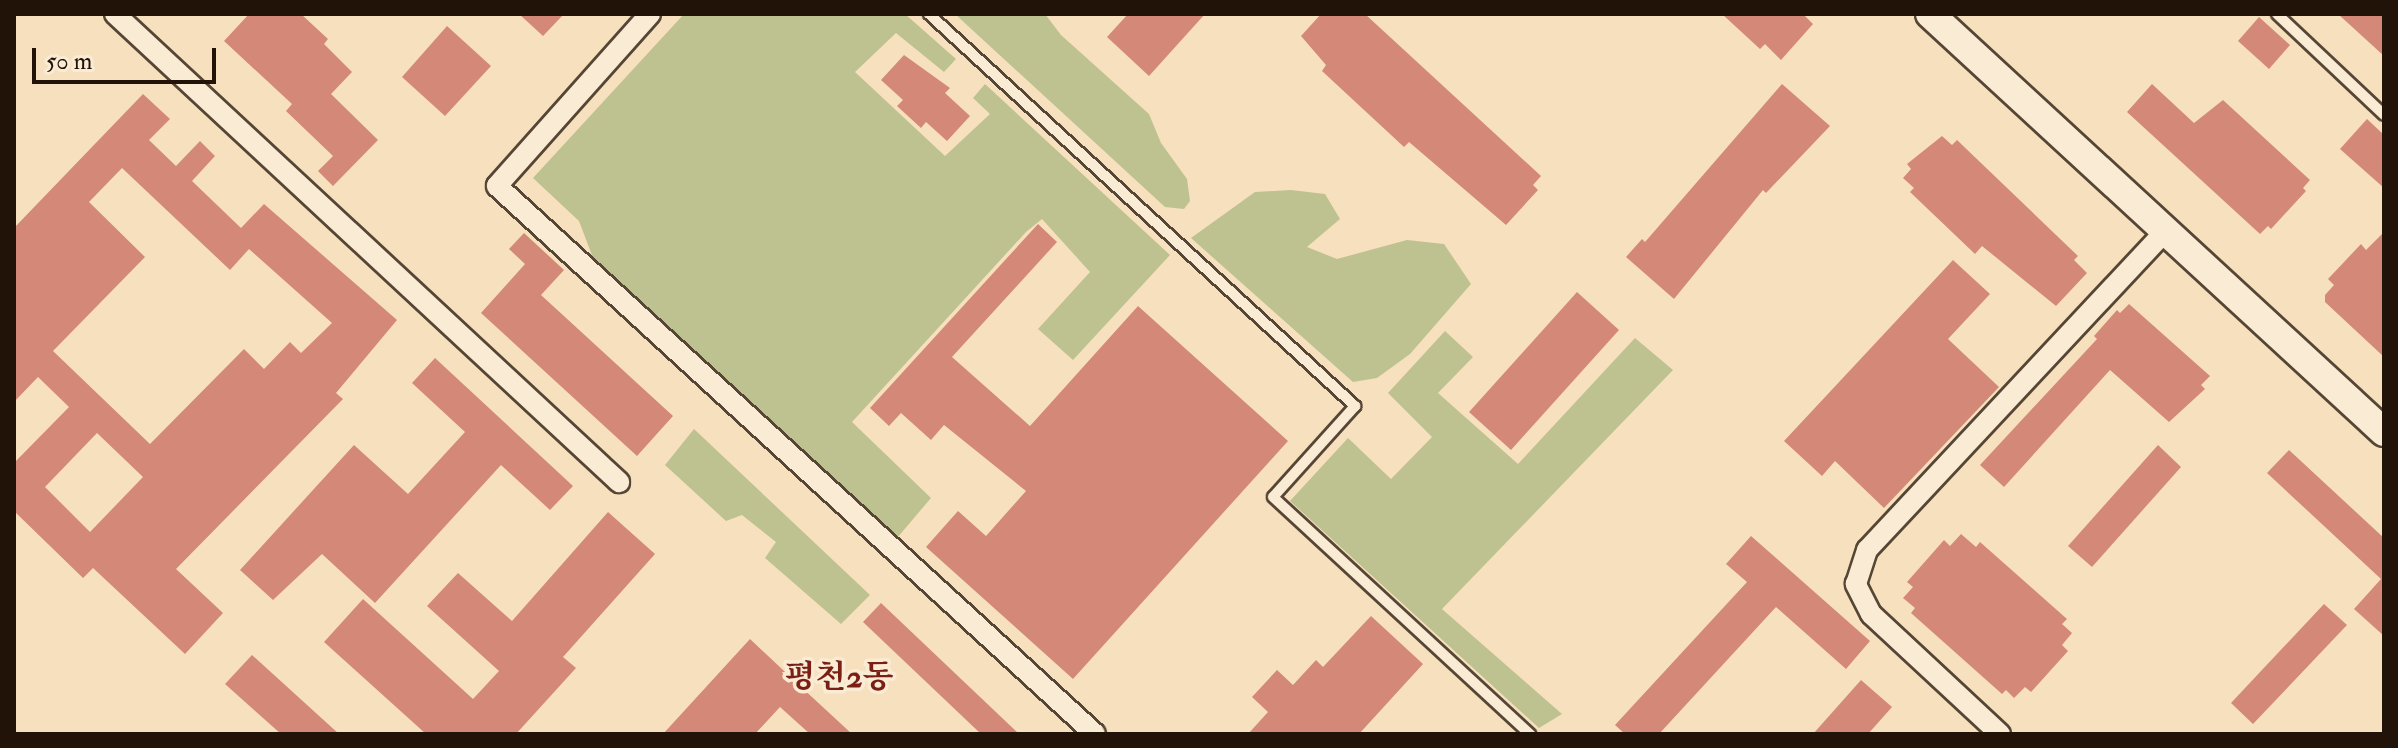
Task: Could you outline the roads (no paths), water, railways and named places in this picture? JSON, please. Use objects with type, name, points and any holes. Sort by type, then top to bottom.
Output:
[{"type":"street","points":[[115,14],[619,482]]},
{"type":"street","points":[[650,14],[497,186],[1095,734]]},
{"type":"street","points":[[1930,14],[2384,432]]},
{"type":"street","points":[[2000,734],[1871,614],[1856,584],[1867,550],[2165,231]]},
{"type":"lane","points":[[929,14],[1355,406],[1273,497],[1530,734]]},
{"type":"lane","points":[[2277,14],[2384,115]]},
{"type":"district","name":"평천2동","points":[[839,677]]}]
